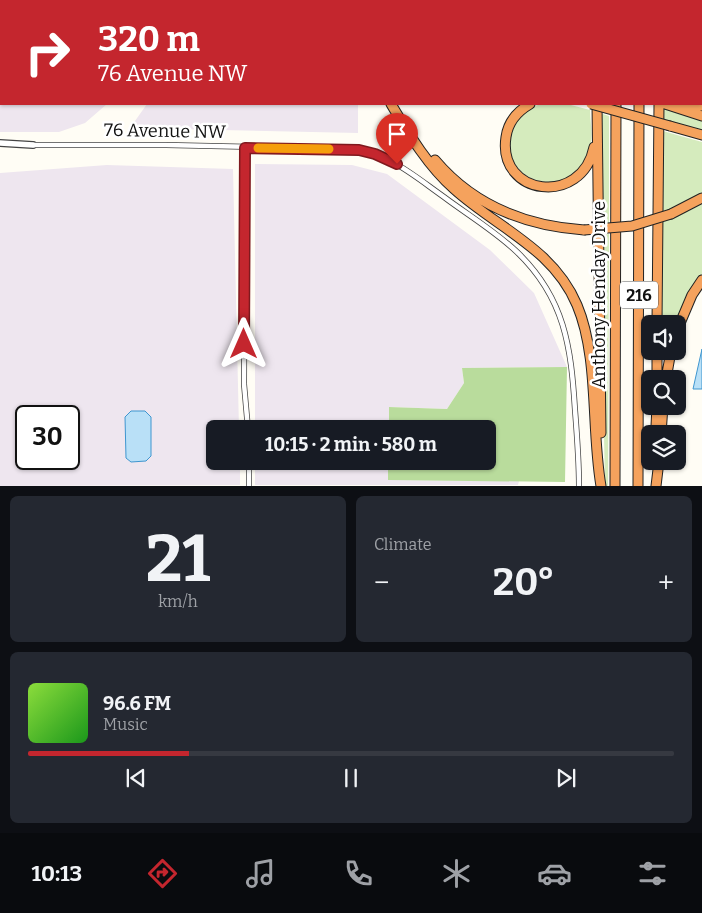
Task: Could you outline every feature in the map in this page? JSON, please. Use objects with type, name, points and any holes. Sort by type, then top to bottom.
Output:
[{"type":"highway","points":[[392,105],[417,146],[441,176],[472,204],[535,248],[555,268],[572,294],[582,318],[588,343],[601,486]]},
{"type":"highway","points":[[392,105],[439,165],[477,197],[521,219],[547,226],[584,230],[632,226],[671,214],[702,198]]},
{"type":"highway","points":[[529,105],[513,119],[506,141],[510,164],[526,182],[550,188],[564,185],[576,178],[589,162],[597,134]]},
{"type":"highway","points":[[595,105],[702,135]]},
{"type":"highway","points":[[597,105],[601,486]]},
{"type":"highway","name":"Anthony Henday Drive","points":[[615,486],[616,105]]},
{"type":"highway","name":"216","points":[[638,486],[640,105]]},
{"type":"highway","points":[[657,315],[658,105]]},
{"type":"highway","points":[[668,105],[702,106]]},
{"type":"highway","points":[[668,105],[702,116]]},
{"type":"highway","points":[[684,315],[692,295],[702,280]]},
{"type":"highway","points":[[656,486],[657,470]]},
{"type":"street","name":"76 Avenue NW","points":[[0,145],[359,150],[382,156],[397,164],[500,238],[529,264],[556,306],[570,346],[579,486]]},
{"type":"street","points":[[245,148],[244,384],[247,420]]},
{"type":"street","points":[[249,470],[249,486]]},
{"type":"shaded area","points":[[0,105],[106,105],[85,123],[59,132],[0,132]]},
{"type":"shaded area","points":[[146,105],[358,105],[358,133],[130,128]]},
{"type":"shaded area","points":[[255,164],[352,165],[387,174],[490,250],[534,293],[567,367],[462,368],[464,383],[447,409],[389,407],[389,420],[255,420]]},
{"type":"shaded area","points":[[107,165],[233,169],[239,420],[206,420],[206,470],[240,470],[240,485],[0,486],[0,173]]},
{"type":"shaded area","points":[[255,470],[388,470],[389,480],[519,481],[518,485],[255,485]]},
{"type":"green space","points":[[537,105],[571,105],[590,110],[592,135],[589,151],[580,168],[567,178],[552,182],[537,180],[523,173],[514,162],[510,147],[513,128],[521,116]]},
{"type":"green space","points":[[663,109],[702,120],[702,131],[663,120]]},
{"type":"green space","points":[[600,113],[609,116],[609,225],[600,226]]},
{"type":"green space","points":[[663,131],[702,142],[702,193],[663,213],[663,184],[660,183]]},
{"type":"green space","points":[[702,204],[702,274],[682,315],[661,315],[663,222]]},
{"type":"green space","points":[[609,234],[608,486],[605,485],[600,235]]},
{"type":"green space","points":[[567,367],[565,482],[388,480],[388,470],[496,470],[496,420],[389,420],[389,407],[447,409],[464,383],[462,368]]},
{"type":"water","points":[[702,349],[702,389],[693,389]]},
{"type":"water","points":[[131,411],[145,411],[151,417],[151,456],[146,461],[131,462],[126,458],[125,417]]},
{"type":"slow traffic","points":[[258,148],[329,149]]},
{"type":"route","points":[[244,344],[245,148],[359,150],[382,156],[397,164]]}]
